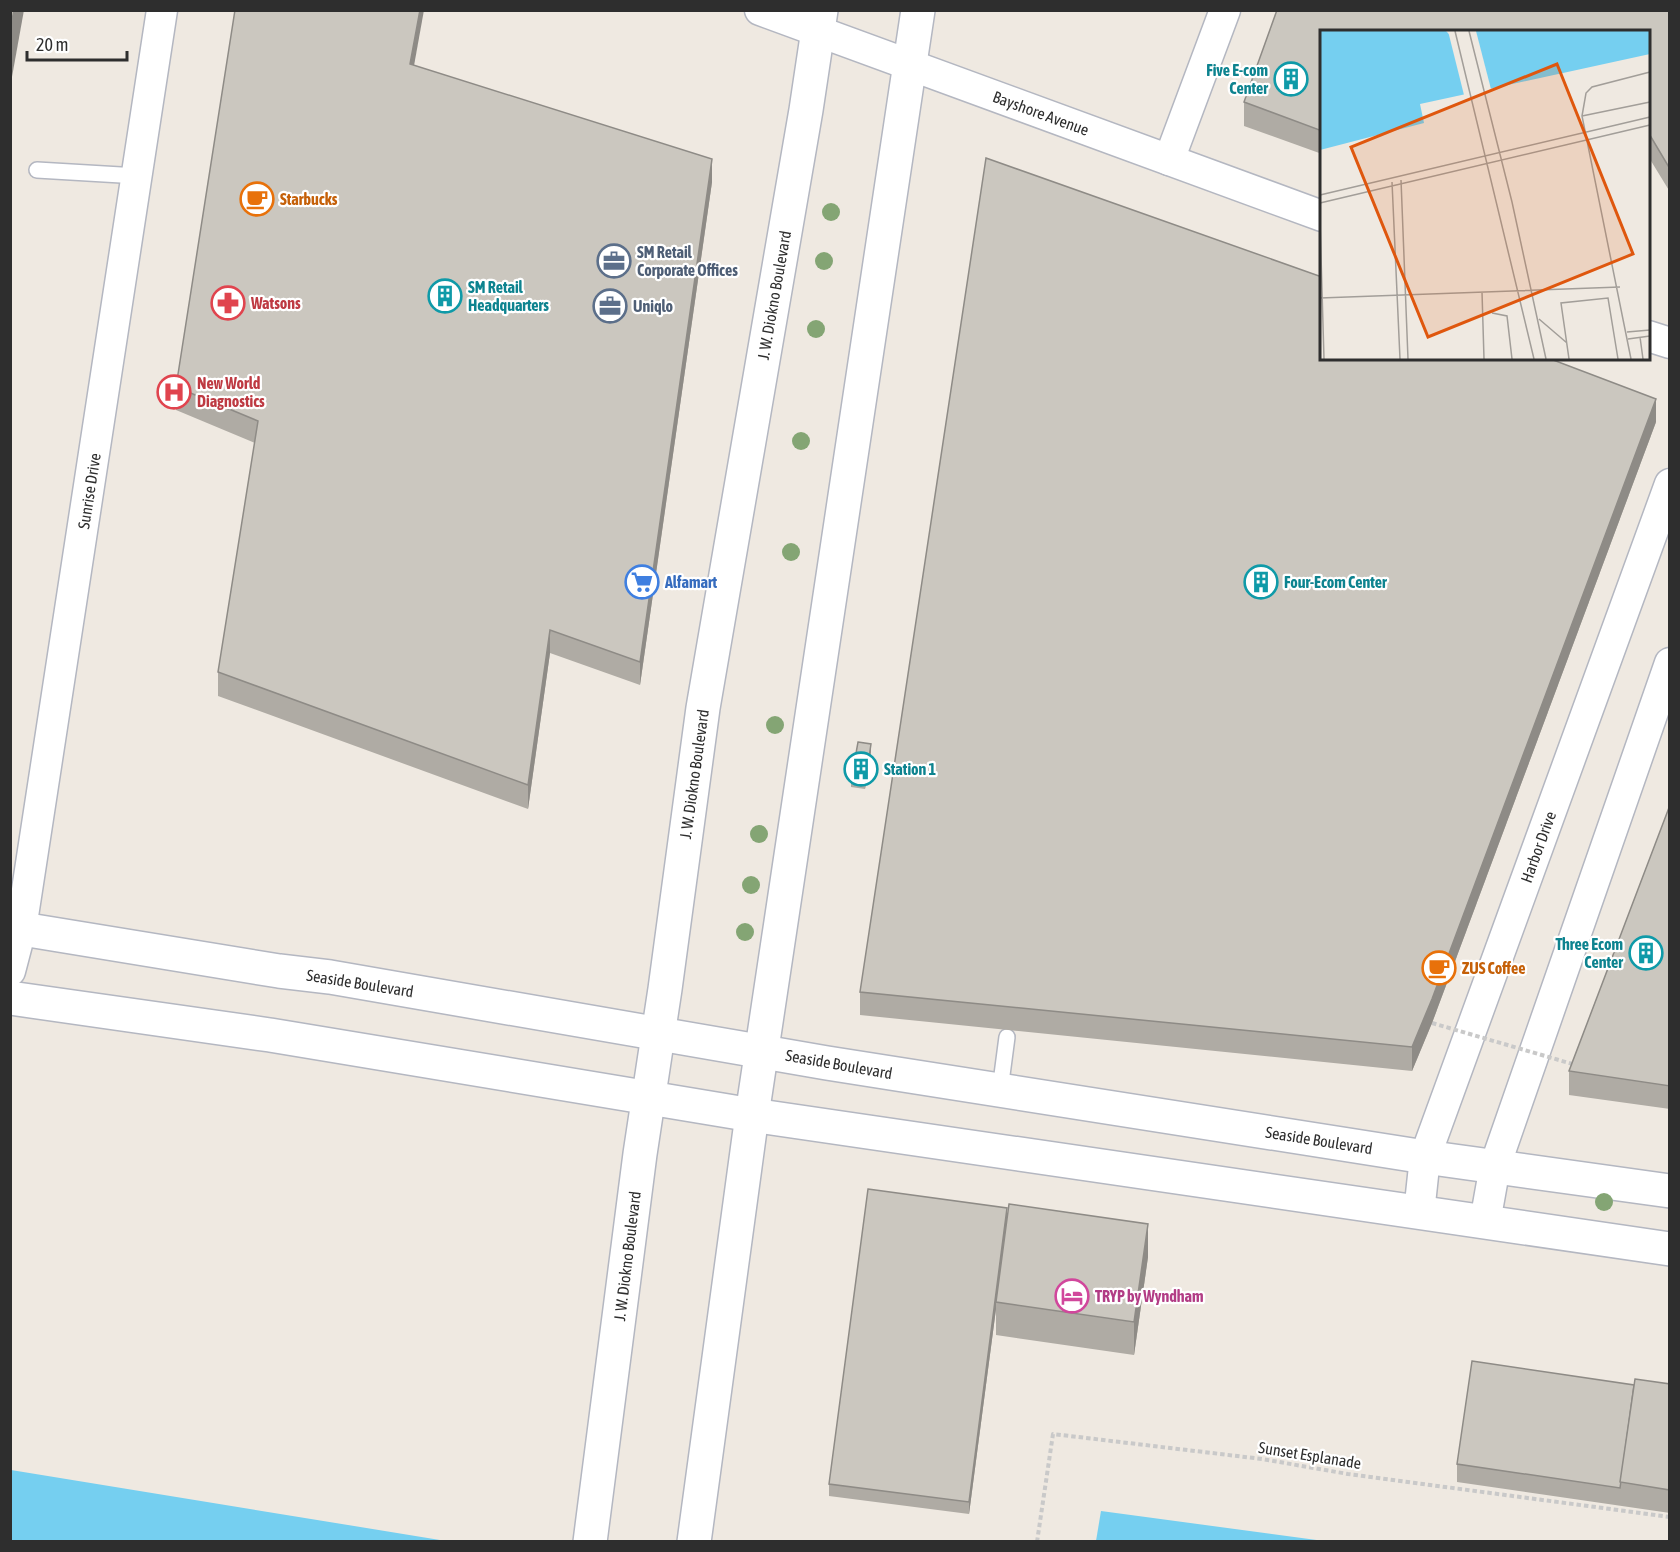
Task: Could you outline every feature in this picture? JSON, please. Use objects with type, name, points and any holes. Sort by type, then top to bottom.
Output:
[{"type":"street","name":"Sunrise Drive","points":[[10,971],[138,176],[162,10]]},
{"type":"street","name":"Bayshore Avenue","points":[[760,10],[819,21],[910,65],[1320,215]]},
{"type":"street","points":[[694,1542],[761,1051],[918,10]]},
{"type":"street","points":[[1169,160],[1225,10]]},
{"type":"street","name":"J. W. Diokno Boulevard","points":[[590,1538],[703,708],[807,111],[819,21]]},
{"type":"street","points":[[1650,337],[1670,343]]},
{"type":"street","name":"Harbor Drive","points":[[1419,1213],[1425,1157],[1670,484]]},
{"type":"street","points":[[1485,1222],[1495,1166],[1670,663]]},
{"type":"street","name":"Seaside Boulevard","points":[[16,928],[279,971],[330,977],[827,1064],[1425,1157],[1670,1191]]},
{"type":"street","points":[[10,998],[270,1035],[752,1114],[1670,1249]]},
{"type":"lane","points":[[37,171],[138,176]]},
{"type":"lane","points":[[1000,1090],[1007,1037]]},
{"type":"path","points":[[1432,1023],[1580,1066]]},
{"type":"path","name":"Sunset Esplanade","points":[[1038,1542],[1053,1434],[1262,1459],[1358,1475],[1670,1517]]},
{"type":"water","points":[[11,1470],[446,1541],[11,1541]]},
{"type":"water","points":[[1101,1511],[1324,1541],[1096,1541]]},
{"type":"building","points":[[10,10],[14,10],[10,30]]},
{"type":"building","name":"SM Retail Headquarters","points":[[235,10],[420,10],[410,64],[712,159],[640,662],[550,630],[528,785],[218,672],[258,421],[176,387]]},
{"type":"building","name":"Five E-com Center","points":[[1277,10],[1670,10],[1670,169],[1650,135],[1650,30],[1320,30],[1320,130],[1244,102]]},
{"type":"building","name":"Four-Ecom Center","points":[[986,158],[1320,276],[1320,360],[1553,360],[1656,399],[1432,999],[1412,1047],[860,992]]},
{"type":"building","name":"Station 1","points":[[858,742],[871,744],[865,783],[851,781]]},
{"type":"building","name":"Three Ecom Center","points":[[1670,805],[1670,1086],[1569,1071]]},
{"type":"building","points":[[868,1189],[1007,1208],[969,1502],[829,1484]]},
{"type":"building","name":"TRYP by Wyndham","points":[[1009,1204],[1148,1224],[1134,1322],[996,1302]]},
{"type":"building","points":[[1472,1361],[1634,1385],[1620,1488],[1457,1464]]},
{"type":"building","points":[[1635,1379],[1670,1384],[1670,1490],[1620,1482]]},
{"type":"place","name":"Five E-com Center","points":[[1291,79]]},
{"type":"place","name":"Starbucks","points":[[257,199]]},
{"type":"place","name":"SM Retail Corporate Offices","points":[[614,261]]},
{"type":"place","name":"SM Retail Headquarters","points":[[445,296]]},
{"type":"place","name":"Watsons","points":[[228,303]]},
{"type":"place","name":"Uniqlo","points":[[610,306]]},
{"type":"place","name":"New World Diagnostics","points":[[174,392]]},
{"type":"place","name":"Alfamart","points":[[642,582]]},
{"type":"place","name":"Four-Ecom Center","points":[[1261,582]]},
{"type":"place","name":"Station 1","points":[[861,769]]},
{"type":"place","name":"Three Ecom Center","points":[[1646,953]]},
{"type":"place","name":"ZUS Coffee","points":[[1439,968]]},
{"type":"place","name":"TRYP by Wyndham","points":[[1072,1296]]}]
